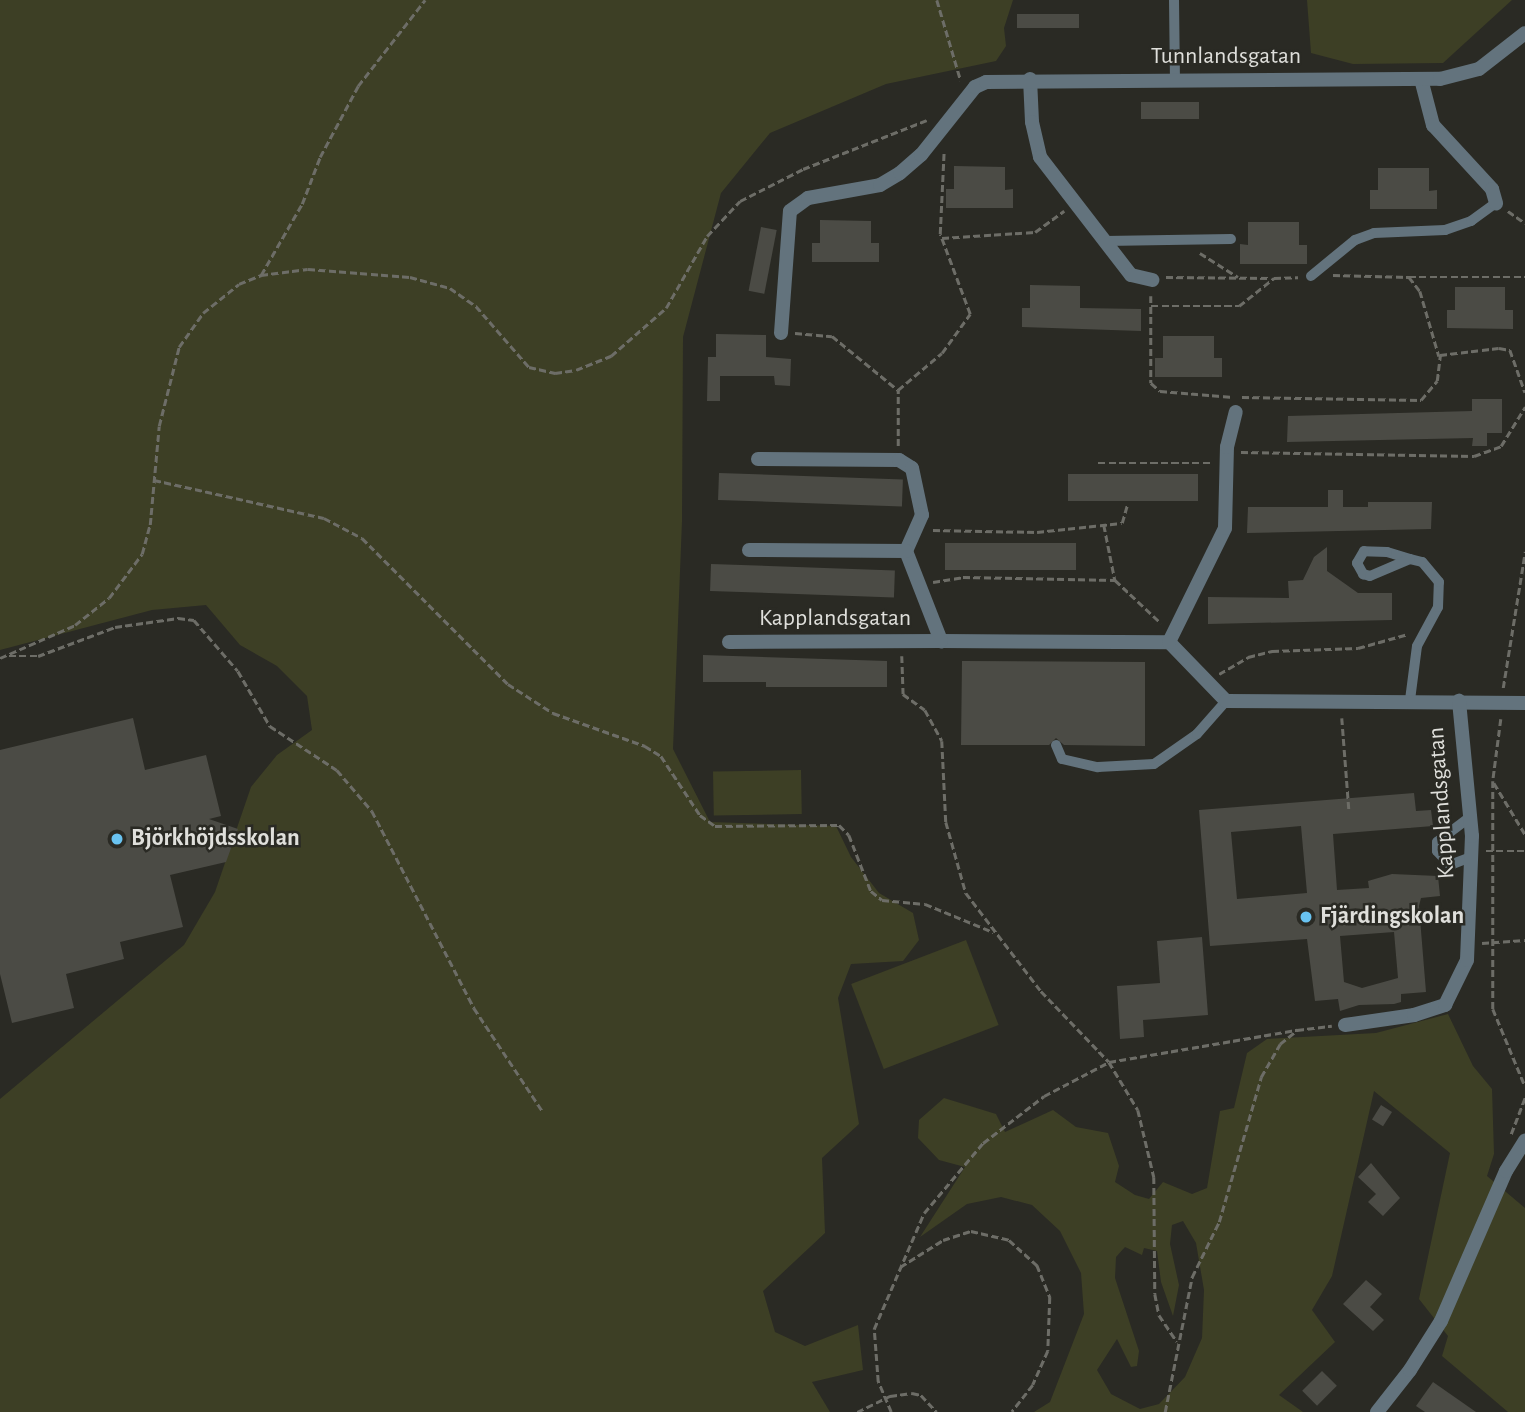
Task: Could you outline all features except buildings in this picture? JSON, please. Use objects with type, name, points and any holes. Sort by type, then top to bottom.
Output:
[{"type":"street","name":"Tunnlandsgatan","points":[[781,333],[790,211],[808,198],[880,185],[921,155],[965,97],[986,82],[1030,79],[1421,79],[1479,69],[1525,33]]},
{"type":"street","points":[[1030,79],[1037,148],[1073,203],[1131,275],[1152,280]]},
{"type":"street","points":[[1421,79],[1433,125],[1492,188],[1496,203]]},
{"type":"street","points":[[1226,701],[1171,638],[1225,528],[1227,463],[1236,405]]},
{"type":"street","points":[[749,550],[906,551],[922,515],[917,478],[899,460],[758,459]]},
{"type":"street","name":"Kapplandsgatan","points":[[906,551],[942,641]]},
{"type":"street","name":"Kapplandsgatan","points":[[729,642],[1171,638]]},
{"type":"street","name":"Kapplandsgatan","points":[[1226,701],[1410,700],[1525,703]]},
{"type":"street","name":"Kapplandsgatan","points":[[1345,1025],[1414,1015],[1445,1005],[1467,960],[1470,817],[1459,701]]},
{"type":"street","points":[[1377,1412],[1410,1370],[1441,1321],[1506,1171],[1525,1141]]},
{"type":"lane","points":[[1174,0],[1175,80]]},
{"type":"lane","points":[[1311,276],[1355,240],[1374,233],[1445,230],[1471,220],[1496,203]]},
{"type":"lane","points":[[1105,242],[1231,239]]},
{"type":"lane","points":[[1410,559],[1370,576],[1363,574],[1357,563],[1364,551],[1375,550],[1410,559],[1432,571],[1438,582],[1438,607],[1424,629],[1410,700]]},
{"type":"lane","points":[[1056,745],[1062,759],[1098,767],[1154,764],[1197,734],[1226,701]]},
{"type":"lane","points":[[1470,817],[1437,842],[1437,851],[1450,865],[1471,854]]},
{"type":"path","points":[[261,275],[358,86],[425,0]]},
{"type":"path","points":[[937,0],[965,97]]},
{"type":"path","points":[[9,656],[75,625],[109,598],[142,554],[154,480],[159,426],[179,347],[203,313],[239,284],[261,275],[351,269],[410,277],[450,288],[476,306],[529,367],[555,373],[576,370],[611,356],[666,308],[707,236],[740,201],[803,169],[928,120]]},
{"type":"path","points":[[898,390],[942,353],[970,314],[942,238],[945,154],[935,136]]},
{"type":"path","points":[[942,238],[1035,232],[1073,203]]},
{"type":"path","points":[[1496,203],[1525,223]]},
{"type":"path","points":[[1179,240],[1238,277]]},
{"type":"path","points":[[1409,277],[1420,291],[1439,359],[1437,381],[1421,400],[1236,405],[1160,391],[1151,383],[1152,280],[1179,275],[1274,278],[1311,276],[1525,277]]},
{"type":"path","points":[[1151,306],[1239,306],[1274,278]]},
{"type":"path","points":[[781,333],[832,336],[898,390],[899,460]]},
{"type":"path","points":[[1439,359],[1450,352],[1510,350],[1525,392]]},
{"type":"path","points":[[1098,463],[1227,463],[1246,450],[1462,456],[1492,453],[1512,433],[1525,407]]},
{"type":"path","points":[[154,480],[324,518],[362,538],[516,691],[553,713],[645,746],[661,756],[699,815],[715,826],[839,825],[849,835],[872,891],[882,900],[925,904],[993,932]]},
{"type":"path","points":[[916,529],[1037,532],[1104,525],[1122,523],[1127,506]]},
{"type":"path","points":[[1104,525],[1115,580],[1171,638]]},
{"type":"path","points":[[1525,552],[1506,650],[1493,781],[1492,942],[1493,1009],[1525,1086]]},
{"type":"path","points":[[920,587],[963,578],[1115,580]]},
{"type":"path","points":[[0,658],[38,656],[115,627],[178,618],[194,620],[238,671],[270,726],[337,770],[372,811],[474,1008],[543,1112]]},
{"type":"path","points":[[1208,682],[1248,657],[1272,651],[1358,648],[1424,629]]},
{"type":"path","points":[[902,641],[903,694],[925,710],[942,741],[946,822],[966,892],[993,932],[1109,1062],[1138,1111],[1147,1142],[1156,1213],[1155,1294],[1159,1315],[1177,1342]]},
{"type":"path","points":[[1342,701],[1349,810]]},
{"type":"path","points":[[1493,781],[1525,834]]},
{"type":"path","points":[[1471,854],[1493,850],[1525,851]]},
{"type":"path","points":[[1468,944],[1525,940]]},
{"type":"path","points":[[891,1412],[876,1371],[874,1329],[924,1213],[984,1143],[1044,1096],[1109,1062],[1297,1030],[1345,1025]]},
{"type":"path","points":[[1165,1412],[1192,1277],[1219,1222],[1261,1077],[1280,1044],[1297,1030]]},
{"type":"path","points":[[900,1267],[943,1240],[971,1231],[1009,1240],[1037,1265],[1050,1297],[1048,1351],[1033,1385],[1012,1412]]},
{"type":"path","points":[[857,1412],[884,1398],[912,1392],[921,1395],[937,1412]]},
{"type":"green space","points":[[0,0],[1013,0],[1004,28],[1006,46],[996,61],[886,84],[770,133],[721,193],[683,337],[682,521],[673,749],[710,822],[836,826],[851,857],[879,893],[913,913],[919,940],[903,961],[851,964],[838,998],[859,1124],[822,1158],[825,1233],[763,1291],[775,1332],[805,1346],[858,1325],[863,1370],[812,1382],[830,1412],[0,1412],[0,1099],[184,945],[215,892],[251,787],[277,755],[312,730],[307,696],[277,666],[240,645],[206,605],[152,610],[0,650]]},
{"type":"green space","points":[[1307,0],[1512,0],[1443,63],[1353,64],[1311,53]]},
{"type":"green space","points":[[801,770],[802,814],[714,816],[713,772]]},
{"type":"green space","points":[[966,940],[999,1025],[884,1069],[851,984]]},
{"type":"green space","points":[[1448,1014],[1473,1066],[1492,1089],[1494,1154],[1487,1176],[1525,1208],[1525,1412],[1508,1412],[1442,1356],[1448,1336],[1419,1299],[1450,1153],[1374,1091],[1332,1276],[1312,1310],[1335,1342],[1279,1395],[1303,1412],[1034,1412],[1050,1402],[1084,1314],[1081,1273],[1060,1231],[1032,1205],[1001,1197],[967,1204],[920,1237],[965,1167],[939,1160],[918,1138],[919,1120],[944,1098],[996,1114],[1005,1132],[1053,1110],[1076,1127],[1108,1133],[1119,1166],[1115,1182],[1135,1195],[1149,1199],[1163,1182],[1192,1194],[1207,1188],[1220,1111],[1234,1108],[1247,1053],[1267,1039],[1376,1033]],"holes":[[[1183,1221],[1196,1243],[1204,1290],[1202,1338],[1185,1377],[1159,1404],[1140,1409],[1111,1394],[1097,1370],[1117,1339],[1131,1367],[1137,1366],[1139,1351],[1115,1278],[1116,1257],[1125,1247],[1142,1255],[1144,1248],[1157,1251],[1161,1282],[1173,1316],[1179,1285],[1170,1244],[1172,1225]]]},
{"type":"place","name":"Björkhöjdsskolan","points":[[117,839]]},
{"type":"place","name":"Fjärdingskolan","points":[[1306,917]]}]
